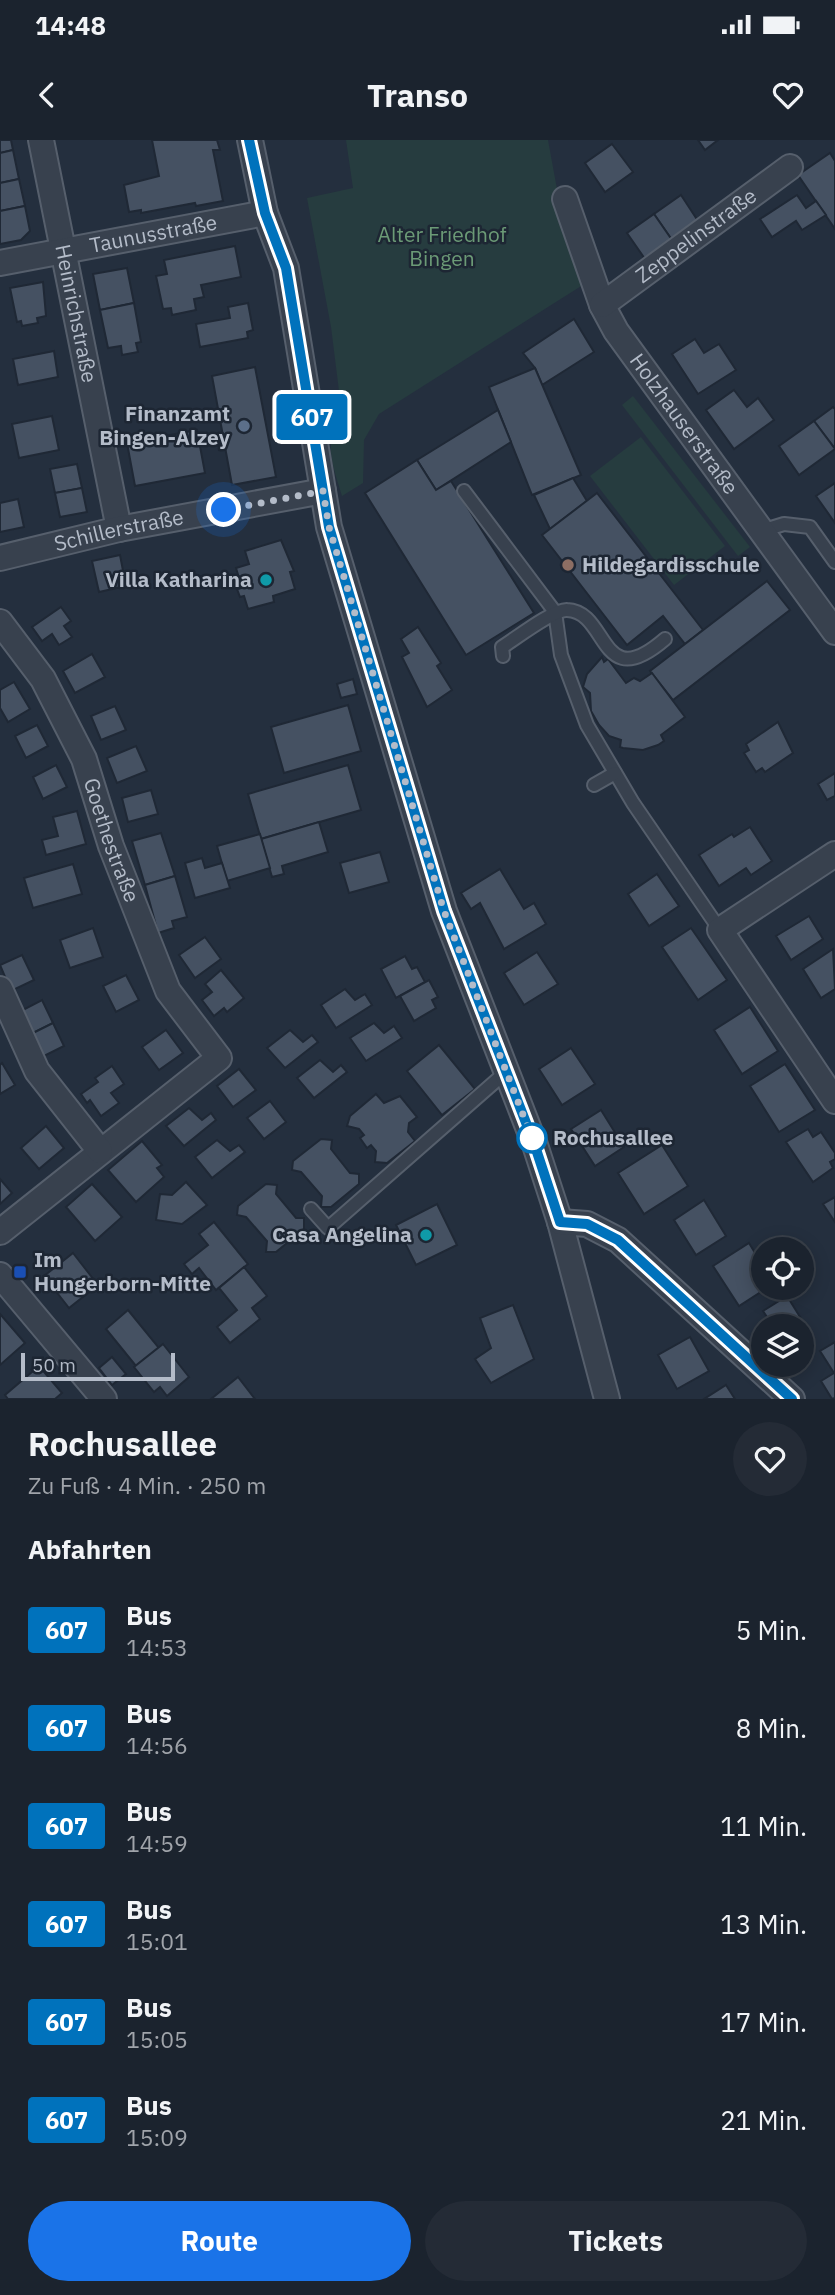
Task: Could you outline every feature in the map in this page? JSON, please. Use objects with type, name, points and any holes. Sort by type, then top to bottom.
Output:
[{"type":"street","name":"Heinrichstraße","points":[[41,140],[119,529]]},
{"type":"street","points":[[250,140],[265,213],[286,268],[329,527],[444,911],[560,1222],[607,1399]]},
{"type":"street","name":"Zeppelinstraße","points":[[602,305],[790,167]]},
{"type":"street","name":"Holzhauserstraße","points":[[565,199],[602,305],[635,359],[835,632]]},
{"type":"street","name":"Taunusstraße","points":[[0,263],[265,213]]},
{"type":"street","name":"Schillerstraße","points":[[0,558],[119,529],[323,491]]},
{"type":"street","name":"Goethestraße","points":[[0,622],[43,679],[84,759],[115,859],[168,991],[219,1058],[100,1151]]},
{"type":"street","points":[[835,854],[720,930],[835,1101]]},
{"type":"street","points":[[0,989],[37,1071],[100,1151],[0,1233]]},
{"type":"street","points":[[560,1222],[587,1224],[618,1240],[792,1399]]},
{"type":"street","points":[[0,1275],[104,1399]]},
{"type":"lane","points":[[464,491],[555,612],[555,628],[587,725],[615,773],[720,930]]},
{"type":"lane","points":[[761,531],[784,524],[810,527],[835,562]]},
{"type":"lane","points":[[503,656],[502,647],[555,612],[565,609],[585,618],[602,641],[625,659],[642,658],[665,639]]},
{"type":"lane","points":[[594,785],[615,773]]},
{"type":"lane","points":[[311,1209],[328,1228],[506,1072]]},
{"type":"green space","name":"Alter Friedhof Bingen","points":[[346,140],[548,140],[559,200],[586,283],[379,414],[364,440],[363,483],[342,496],[331,445],[332,435],[342,415],[331,327],[307,198],[353,188]]},
{"type":"green space","points":[[633,396],[750,547],[738,556],[622,405]]},
{"type":"green space","points":[[641,437],[725,546],[674,585],[590,476]]},
{"type":"building","points":[[0,140],[11,140],[13,150],[0,153]]},
{"type":"building","points":[[152,140],[217,140],[220,150],[213,150],[223,201],[141,213],[141,210],[129,212],[124,185],[159,176]]},
{"type":"building","points":[[698,140],[718,140],[705,150]]},
{"type":"building","points":[[612,144],[633,172],[605,192],[585,163]]},
{"type":"building","points":[[13,150],[19,179],[0,183],[0,153]]},
{"type":"building","points":[[830,153],[835,161],[835,229],[798,175]]},
{"type":"building","points":[[19,179],[25,206],[0,211],[0,183]]},
{"type":"building","points":[[681,195],[698,221],[672,240],[654,214]]},
{"type":"building","points":[[797,195],[806,208],[816,201],[826,215],[802,230],[796,221],[772,237],[760,219]]},
{"type":"building","points":[[25,206],[30,231],[21,240],[0,244],[0,211]]},
{"type":"building","points":[[654,214],[672,240],[645,259],[627,233]]},
{"type":"building","points":[[235,246],[241,277],[201,285],[204,297],[194,299],[196,310],[172,315],[171,308],[163,309],[156,276],[167,274],[164,260]]},
{"type":"building","points":[[127,268],[134,303],[100,310],[93,274]]},
{"type":"building","points":[[43,282],[46,316],[37,318],[38,323],[22,326],[21,321],[17,322],[10,288]]},
{"type":"building","points":[[134,303],[141,342],[136,343],[138,352],[122,355],[121,346],[108,348],[100,310]]},
{"type":"building","points":[[248,303],[253,330],[247,332],[248,338],[200,347],[196,324],[230,318],[228,307]]},
{"type":"building","points":[[574,319],[594,352],[542,385],[535,368],[523,353]]},
{"type":"building","points":[[695,339],[704,353],[719,344],[736,370],[698,394],[672,354]]},
{"type":"building","points":[[54,351],[58,377],[18,385],[13,359]]},
{"type":"building","name":"Finanzamt Bingen-Alzey","points":[[255,367],[276,477],[232,485],[212,376]]},
{"type":"building","points":[[535,368],[581,475],[532,495],[489,387]]},
{"type":"building","points":[[734,390],[747,407],[758,398],[774,420],[734,449],[706,410]]},
{"type":"building","points":[[833,407],[835,409],[835,449],[814,421]]},
{"type":"building","points":[[498,410],[511,442],[436,490],[417,460]]},
{"type":"building","points":[[52,416],[59,450],[19,458],[12,424]]},
{"type":"building","points":[[814,421],[835,449],[799,475],[779,446]]},
{"type":"building","points":[[197,430],[205,473],[135,486],[127,443]]},
{"type":"building","points":[[417,460],[436,490],[451,481],[534,613],[466,655],[365,493]]},
{"type":"building","points":[[77,464],[82,488],[55,493],[50,469]]},
{"type":"building","points":[[573,478],[587,501],[550,529],[534,495]]},
{"type":"building","points":[[835,483],[835,523],[816,496]]},
{"type":"building","points":[[82,488],[87,512],[60,517],[55,493]]},
{"type":"building","points":[[597,493],[703,630],[685,644],[663,616],[627,645],[542,535]]},
{"type":"building","points":[[18,499],[24,527],[0,532],[0,503]]},
{"type":"building","name":"Villa Katharina","points":[[281,540],[294,571],[290,572],[295,589],[273,596],[274,602],[248,609],[244,596],[240,597],[237,589],[242,588],[236,568],[249,564],[245,551]]},
{"type":"building","points":[[120,555],[126,586],[99,592],[92,561]]},
{"type":"building","points":[[767,581],[790,610],[673,700],[650,671]]},
{"type":"building","points":[[61,607],[71,621],[64,626],[72,637],[59,645],[52,634],[42,641],[32,627]]},
{"type":"building","points":[[418,627],[441,663],[437,666],[452,690],[427,707],[402,657],[409,653],[401,639]]},
{"type":"building","points":[[92,654],[105,677],[75,693],[63,671]]},
{"type":"building","points":[[602,657],[604,662],[608,659],[626,683],[634,678],[640,681],[652,673],[685,717],[661,735],[664,741],[643,750],[623,748],[620,747],[621,740],[609,736],[599,725],[591,711],[590,693],[583,687],[587,674]]},
{"type":"building","points":[[353,679],[357,694],[341,698],[337,684]]},
{"type":"building","points":[[14,682],[30,709],[8,722],[0,708],[0,690]]},
{"type":"building","points":[[348,705],[361,751],[284,773],[271,727]]},
{"type":"building","points":[[115,706],[126,730],[101,740],[91,716]]},
{"type":"building","points":[[778,722],[793,753],[765,772],[762,768],[756,772],[744,753],[749,750],[746,744]]},
{"type":"building","points":[[37,725],[48,746],[26,758],[15,736]]},
{"type":"building","points":[[136,746],[147,771],[117,783],[107,758]]},
{"type":"building","points":[[56,765],[67,787],[43,799],[33,777]]},
{"type":"building","points":[[348,765],[361,810],[261,839],[248,794]]},
{"type":"building","points":[[835,773],[835,796],[827,800],[818,784]]},
{"type":"building","points":[[151,790],[158,814],[128,822],[122,798]]},
{"type":"building","points":[[77,811],[86,844],[46,855],[42,840],[58,836],[53,817]]},
{"type":"building","points":[[319,822],[328,852],[282,866],[284,874],[272,877],[261,839]]},
{"type":"building","points":[[750,827],[772,861],[751,875],[746,868],[719,886],[699,855],[732,834],[734,837]]},
{"type":"building","points":[[161,833],[175,876],[145,885],[132,841]]},
{"type":"building","points":[[260,834],[270,868],[227,881],[217,846]]},
{"type":"building","points":[[380,852],[389,882],[349,893],[340,863]]},
{"type":"building","points":[[202,858],[205,868],[222,863],[230,888],[195,898],[185,863]]},
{"type":"building","points":[[73,864],[82,894],[33,908],[24,878]]},
{"type":"building","points":[[500,869],[524,909],[534,903],[546,924],[504,949],[480,903],[471,909],[461,893]]},
{"type":"building","points":[[657,874],[679,906],[649,926],[628,894]]},
{"type":"building","points":[[175,876],[187,917],[172,921],[174,928],[158,933],[145,885]]},
{"type":"building","points":[[809,916],[823,939],[791,960],[776,936]]},
{"type":"building","points":[[93,928],[103,957],[70,968],[60,940]]},
{"type":"building","points":[[691,928],[727,980],[698,1000],[662,947]]},
{"type":"building","points":[[205,937],[221,959],[195,978],[179,955]]},
{"type":"building","points":[[833,949],[835,989],[821,998],[803,969]]},
{"type":"building","points":[[537,952],[558,984],[524,1005],[504,973]]},
{"type":"building","points":[[22,955],[34,980],[11,991],[0,965]]},
{"type":"building","points":[[405,956],[412,969],[417,967],[425,982],[396,998],[381,969]]},
{"type":"building","points":[[221,970],[244,998],[227,1012],[224,1008],[214,1016],[202,1000],[212,992],[205,984]]},
{"type":"building","points":[[126,975],[139,1000],[116,1012],[103,986]]},
{"type":"building","points":[[429,980],[438,997],[432,1000],[436,1008],[414,1021],[400,996]]},
{"type":"building","points":[[345,989],[355,1000],[365,994],[372,1005],[336,1028],[321,1005]]},
{"type":"building","points":[[42,1000],[53,1023],[29,1035],[17,1013]]},
{"type":"building","points":[[750,1007],[778,1051],[742,1074],[714,1030]]},
{"type":"building","points":[[53,1023],[64,1046],[40,1058],[29,1035]]},
{"type":"building","points":[[374,1023],[384,1033],[394,1026],[402,1038],[366,1061],[350,1038]]},
{"type":"building","points":[[166,1030],[183,1053],[159,1070],[142,1047]]},
{"type":"building","points":[[290,1030],[303,1042],[312,1035],[318,1042],[285,1068],[267,1048]]},
{"type":"building","points":[[439,1045],[475,1089],[442,1115],[407,1071]]},
{"type":"building","points":[[571,1048],[595,1084],[562,1105],[539,1069]]},
{"type":"building","points":[[320,1060],[333,1072],[341,1065],[347,1072],[314,1098],[297,1078]]},
{"type":"building","points":[[2,1063],[15,1085],[0,1094],[0,1065]]},
{"type":"building","points":[[785,1064],[815,1110],[779,1132],[750,1086]]},
{"type":"building","points":[[112,1066],[124,1084],[111,1093],[119,1103],[101,1116],[90,1100],[87,1103],[81,1094],[98,1082],[95,1078]]},
{"type":"building","points":[[239,1069],[256,1090],[233,1107],[217,1086]]},
{"type":"building","points":[[376,1094],[384,1103],[400,1096],[417,1117],[409,1123],[408,1132],[415,1141],[387,1163],[375,1162],[376,1151],[371,1145],[367,1148],[360,1138],[364,1135],[359,1129],[347,1126],[350,1116]]},
{"type":"building","points":[[270,1101],[286,1122],[264,1139],[247,1118]]},
{"type":"building","points":[[189,1108],[202,1120],[211,1113],[216,1120],[184,1146],[166,1126]]},
{"type":"building","points":[[601,1110],[624,1147],[595,1166],[571,1129]]},
{"type":"building","points":[[46,1126],[64,1148],[39,1169],[21,1148]]},
{"type":"building","points":[[808,1129],[813,1137],[821,1132],[835,1153],[835,1159],[830,1162],[833,1168],[813,1182],[786,1142]]},
{"type":"building","points":[[321,1139],[332,1140],[331,1149],[350,1173],[359,1174],[359,1184],[331,1207],[321,1207],[322,1196],[301,1172],[292,1170],[293,1161]]},
{"type":"building","points":[[217,1140],[230,1151],[239,1145],[245,1152],[212,1178],[195,1157]]},
{"type":"building","points":[[142,1141],[162,1165],[157,1168],[164,1177],[136,1202],[108,1170]]},
{"type":"building","points":[[662,1145],[688,1186],[644,1214],[618,1173]]},
{"type":"building","points":[[0,1179],[12,1193],[0,1204]]},
{"type":"building","points":[[186,1182],[207,1205],[182,1224],[156,1220],[160,1194],[172,1195]]},
{"type":"building","points":[[92,1184],[122,1217],[95,1241],[66,1207]]},
{"type":"building","points":[[266,1184],[277,1185],[276,1194],[296,1218],[304,1218],[304,1229],[276,1252],[266,1252],[267,1241],[246,1217],[237,1215],[238,1206]]},
{"type":"building","points":[[835,1197],[835,1222],[823,1204]]},
{"type":"building","points":[[704,1200],[726,1236],[696,1255],[674,1220]]},
{"type":"building","name":"Casa Angelina","points":[[437,1204],[457,1245],[416,1265],[396,1225]]},
{"type":"building","points":[[214,1222],[248,1264],[216,1290],[199,1268],[192,1274],[184,1264],[208,1245],[199,1234]]},
{"type":"building","points":[[749,1243],[751,1298],[739,1306],[713,1266]]},
{"type":"building","points":[[73,1253],[98,1285],[69,1308],[44,1276]]},
{"type":"building","points":[[244,1267],[267,1296],[252,1308],[260,1319],[230,1343],[217,1327],[237,1310],[219,1288]]},
{"type":"building","points":[[781,1300],[789,1300],[798,1314],[765,1314],[763,1311]]},
{"type":"building","points":[[513,1305],[534,1359],[491,1383],[475,1359],[491,1348],[480,1318]]},
{"type":"building","points":[[128,1310],[159,1348],[136,1366],[106,1329]]},
{"type":"building","points":[[0,1314],[25,1343],[0,1365]]},
{"type":"building","points":[[690,1337],[709,1371],[677,1389],[658,1355]]},
{"type":"building","points":[[835,1342],[835,1398],[832,1399],[821,1381],[834,1373],[820,1351]]},
{"type":"building","points":[[163,1344],[189,1377],[167,1396],[160,1387],[154,1392],[134,1367]]},
{"type":"building","points":[[112,1357],[126,1374],[112,1385],[99,1368]]},
{"type":"building","points":[[39,1366],[62,1393],[55,1399],[8,1399],[5,1395]]},
{"type":"building","points":[[238,1377],[255,1399],[211,1399]]},
{"type":"building","points":[[726,1385],[735,1399],[704,1399]]},
{"type":"bus line","name":"607","points":[[249,140],[265,213],[286,268],[329,527],[444,911],[535,1146],[560,1222],[587,1224],[618,1240],[792,1399]]},
{"type":"place","name":"Finanzamt Bingen-Alzey","points":[[244,426]]},
{"type":"place","name":"Hildegardisschule","points":[[568,565]]},
{"type":"place","name":"Villa Katharina","points":[[266,580]]},
{"type":"place","name":"Rochusallee","points":[[532,1138]]},
{"type":"place","name":"Casa Angelina","points":[[426,1235]]},
{"type":"place","name":"Im Hungerborn-Mitte","points":[[20,1272]]},
{"type":"route","points":[[224,510],[323,491],[329,527],[444,911],[532,1138]]}]
